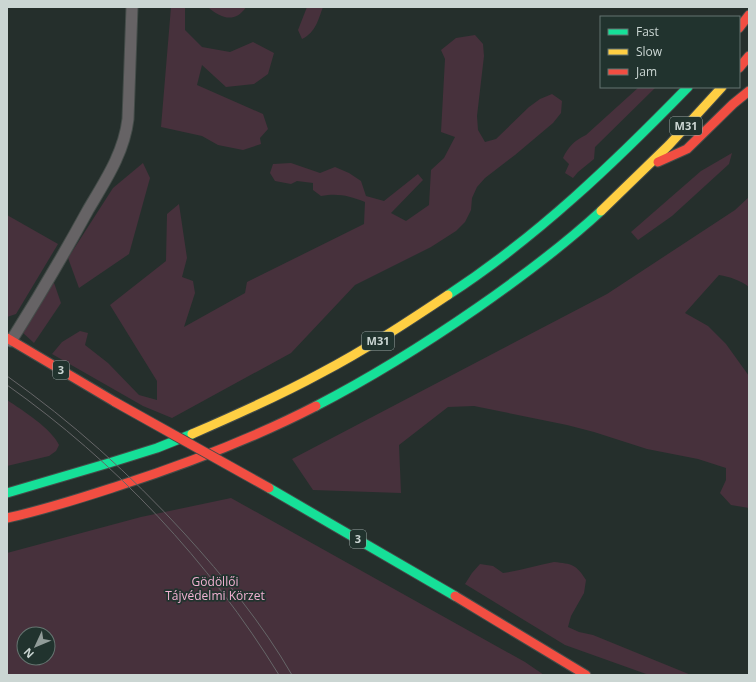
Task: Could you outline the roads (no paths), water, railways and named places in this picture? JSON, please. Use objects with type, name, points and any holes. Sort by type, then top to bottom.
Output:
[{"type":"main road","points":[[740,27],[749,15]]},
{"type":"main road","points":[[740,67],[749,56]]},
{"type":"main road","name":"M31","points":[[7,493],[132,456],[181,439],[256,406],[348,359],[422,313],[517,246],[556,214],[630,146],[687,88]]},
{"type":"main road","name":"M31","points":[[7,518],[35,512],[64,503],[153,475],[201,457],[280,423],[364,379],[437,336],[527,272],[574,235],[650,165],[721,88]]},
{"type":"main road","points":[[650,165],[687,149],[733,104],[749,91]]},
{"type":"main road","name":"3","points":[[9,340],[446,590],[586,675]]},
{"type":"street","points":[[9,340],[79,227],[116,160],[122,146],[128,119],[132,7]]},
{"type":"tram line","points":[[7,376],[77,430],[164,511],[242,601],[268,637],[292,675]]},
{"type":"tram line","points":[[7,385],[86,447],[158,516],[191,553],[222,592],[252,633],[279,675]]},
{"type":"park label","name":"Gödöllői Tájvédelmi Körzet","points":[[215,589]]}]
